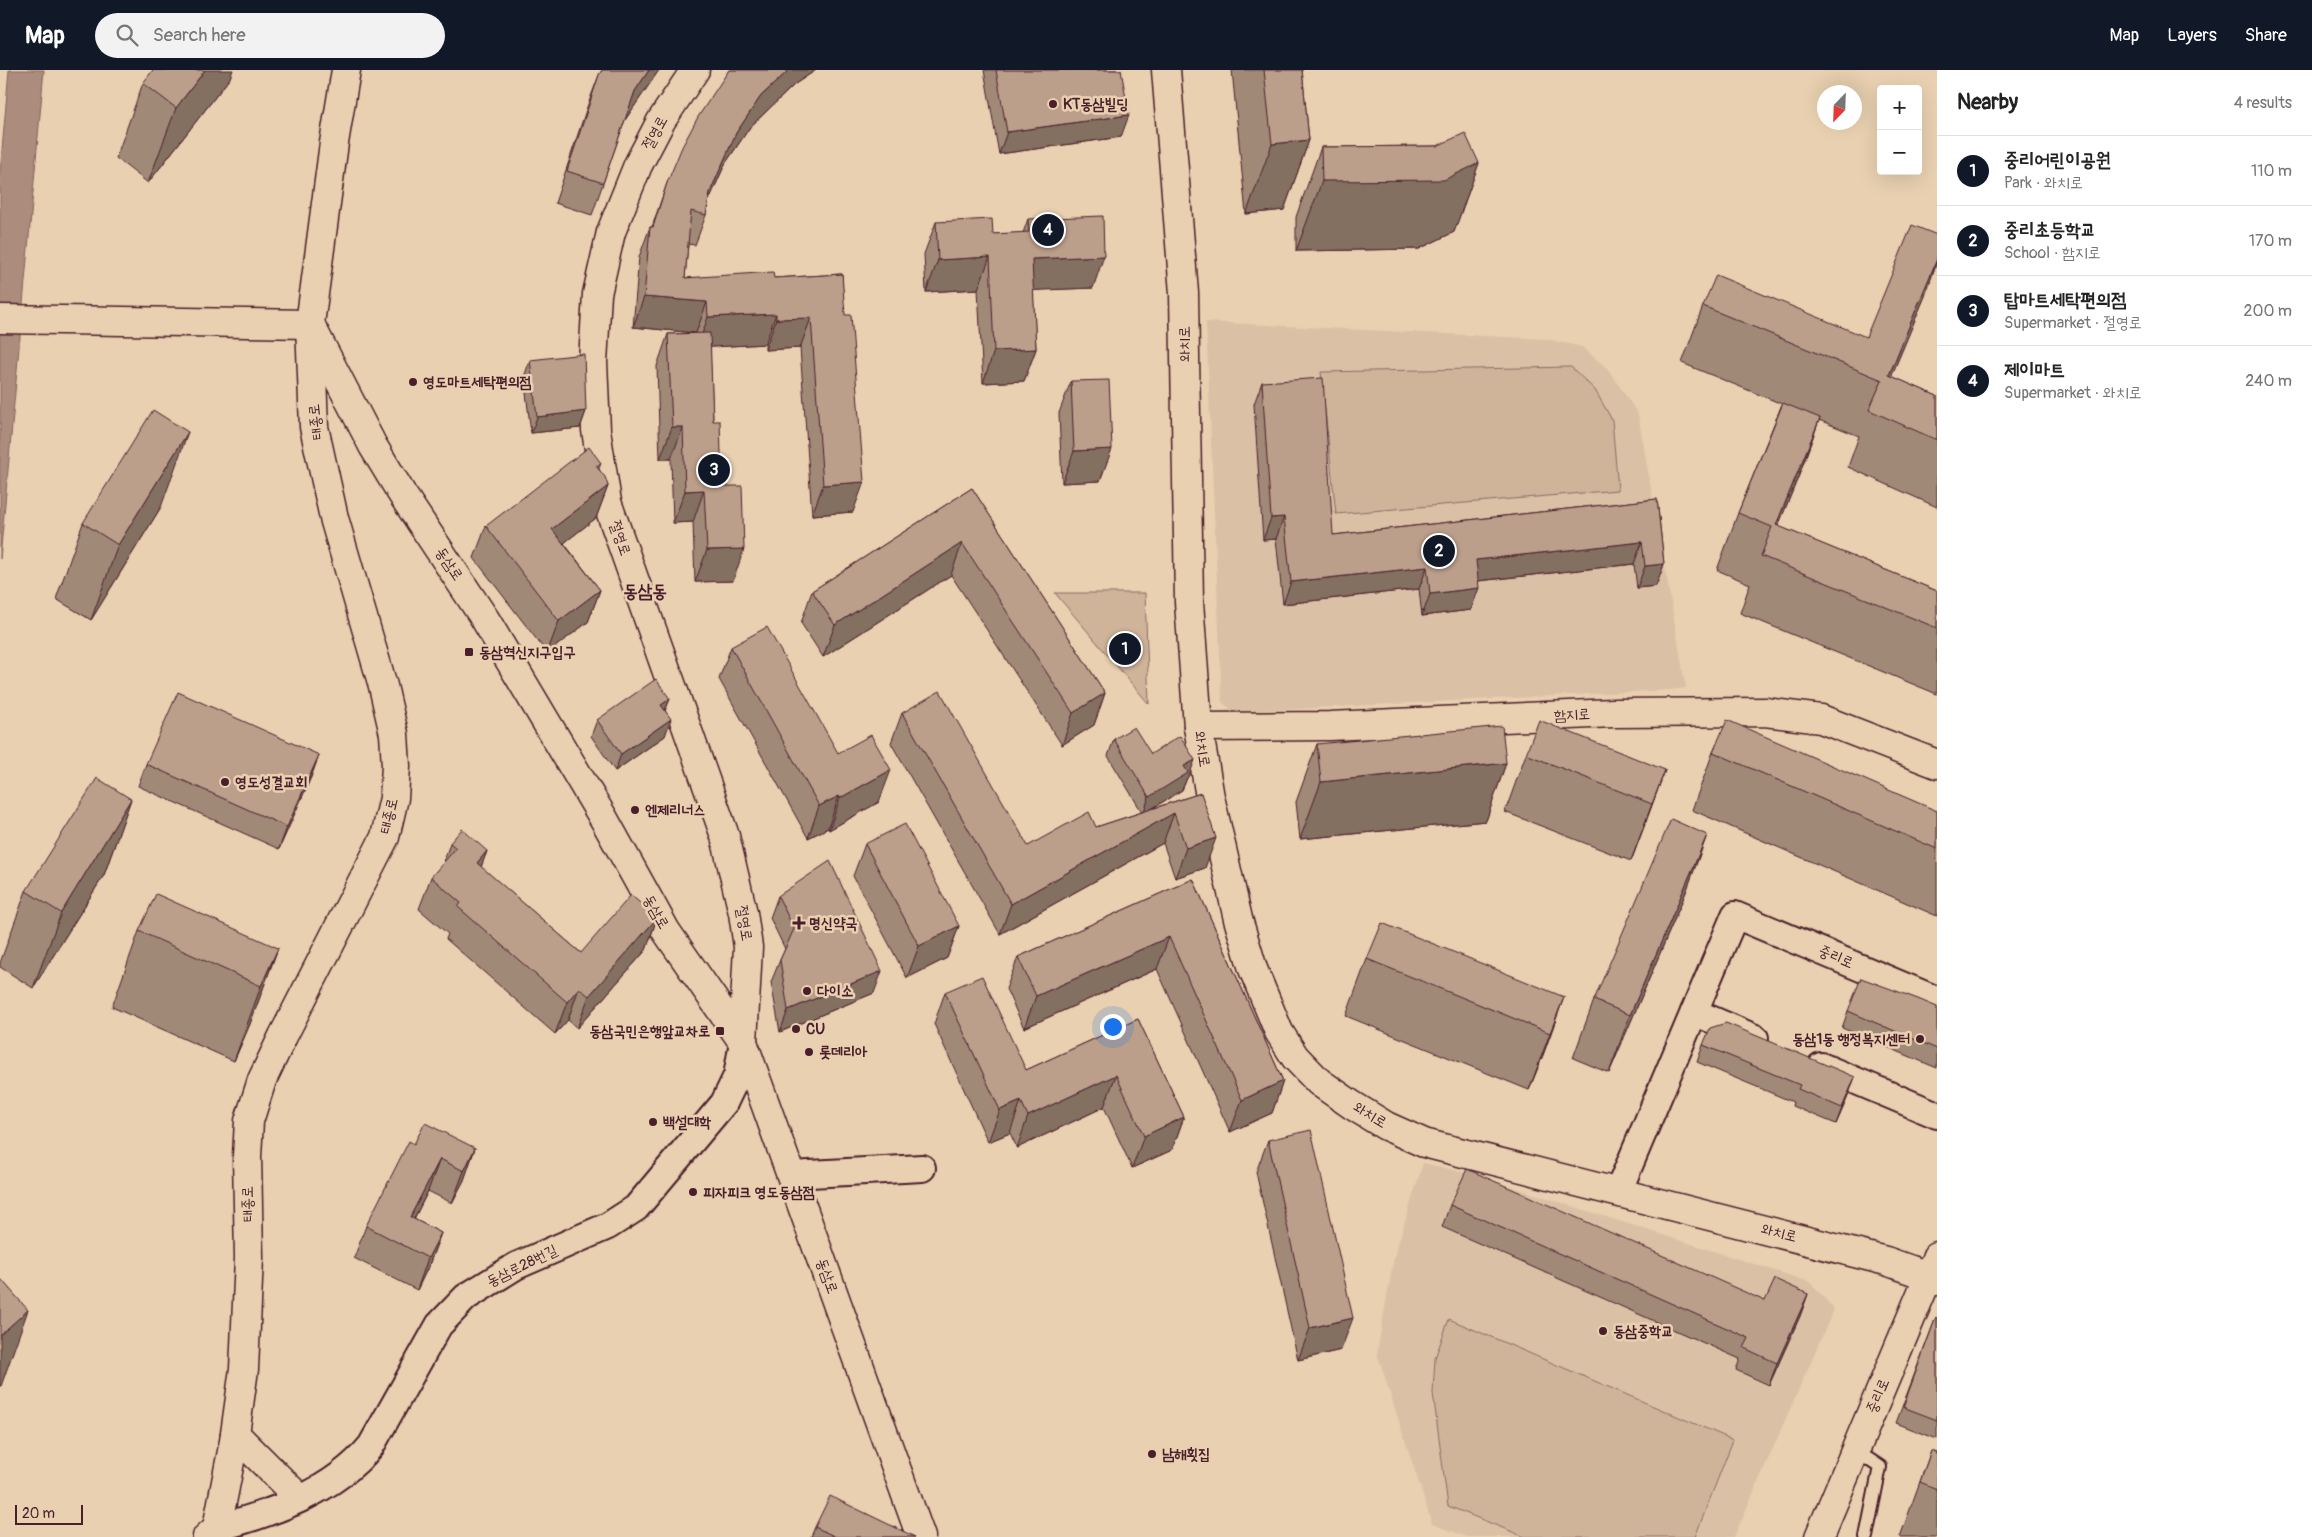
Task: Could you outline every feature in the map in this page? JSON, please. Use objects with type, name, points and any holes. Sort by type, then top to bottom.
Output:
[{"type":"main road","name":"태종로","points":[[217,1534],[235,1434],[244,1369],[249,1258],[247,1156],[249,1121],[262,1080],[384,837],[394,798],[396,774],[394,734],[334,518],[314,427],[310,324],[334,142],[346,70]]},
{"type":"main road","name":"절영로","points":[[695,70],[661,120],[638,165],[611,232],[597,294],[593,362],[596,430],[607,502],[725,836],[743,913],[748,947],[743,1042]]},
{"type":"main road","name":"와치로","points":[[1166,70],[1184,293],[1189,602],[1198,727],[1210,797],[1238,919],[1253,969],[1279,1032],[1295,1057],[1319,1082],[1386,1126],[1424,1143],[1886,1261],[1934,1271]]},
{"type":"main road","points":[[0,319],[310,324]]},
{"type":"main road","name":"동삼로","points":[[310,324],[373,446],[402,494],[485,619],[604,819],[666,931],[743,1042],[921,1537]]},
{"type":"main road","name":"함지로","points":[[1198,727],[1330,726],[1612,712],[1765,712],[1821,719],[1937,764]]},
{"type":"main road","name":"중리로","points":[[1819,1537],[1934,1271]]},
{"type":"main road","points":[[235,1434],[299,1498]]},
{"type":"street","name":"중리로","points":[[1694,1012],[1735,915],[1937,1000]]},
{"type":"street","points":[[1618,1192],[1694,1012],[1775,1046]]},
{"type":"street","name":"동삼로28번길","points":[[217,1534],[261,1516],[333,1482],[358,1462],[371,1446],[439,1325],[466,1297],[516,1266],[608,1226],[636,1208],[724,1103],[737,1076],[743,1042]]},
{"type":"street","points":[[1802,1058],[1937,1115]]},
{"type":"street","points":[[791,1175],[922,1168]]},
{"type":"lane","points":[[1856,1450],[1880,1467],[1866,1537]]},
{"type":"shaded area","points":[[9,70],[44,70],[0,559],[0,173]]},
{"type":"shaded area","points":[[1206,322],[1547,339],[1582,347],[1608,369],[1638,414],[1686,688],[1234,712],[1222,702]]},
{"type":"shaded area","points":[[1571,367],[1595,390],[1612,420],[1618,490],[1336,514],[1321,372]]},
{"type":"shaded area","points":[[1055,593],[1145,593],[1149,704]]},
{"type":"shaded area","name":"동삼중학교","points":[[1423,1163],[1475,1175],[1810,1282],[1834,1309],[1734,1537],[1467,1537],[1432,1524],[1377,1353],[1394,1257]]},
{"type":"shaded area","points":[[1449,1319],[1733,1440],[1695,1537],[1525,1537],[1448,1506],[1433,1393],[1435,1358]]},
{"type":"building","points":[[153,70],[205,70],[176,108],[143,83]]},
{"type":"building","points":[[602,70],[649,70],[635,91],[603,183],[567,171]]},
{"type":"building","points":[[729,70],[789,70],[761,96],[736,133],[710,192],[706,215],[691,211],[685,278],[773,272],[774,278],[842,274],[845,315],[851,315],[864,482],[823,485],[811,318],[776,319],[776,314],[708,317],[707,302],[644,297],[650,227],[653,227],[667,183],[682,147],[698,117]]},
{"type":"building","name":"KT동삼빌딩","points":[[996,70],[1121,70],[1129,115],[1007,132]]},
{"type":"building","points":[[1264,70],[1302,70],[1309,140],[1272,144]]},
{"type":"building","points":[[1465,133],[1479,163],[1444,180],[1322,181],[1321,147],[1437,146]]},
{"type":"building","points":[[1103,216],[1104,256],[1032,259],[1036,349],[994,351],[990,257],[938,260],[936,222],[992,219],[993,234],[1029,232],[1028,219]]},
{"type":"building","points":[[1912,225],[1937,235],[1937,259],[1889,375],[1937,396],[1937,440],[1869,410],[1882,380],[1703,306],[1716,275],[1866,337]]},
{"type":"building","points":[[710,333],[713,421],[720,421],[722,486],[742,486],[744,549],[707,550],[704,490],[685,491],[683,427],[672,427],[668,334]]},
{"type":"building","points":[[584,354],[586,411],[537,417],[530,360]]},
{"type":"building","points":[[1323,378],[1333,535],[1657,499],[1664,564],[1645,566],[1642,542],[1476,560],[1479,588],[1430,594],[1427,567],[1291,582],[1284,517],[1271,518],[1262,382]]},
{"type":"building","points":[[1109,380],[1112,449],[1074,451],[1071,381]]},
{"type":"building","points":[[1783,403],[1820,418],[1776,525],[1937,591],[1937,628],[1761,556],[1772,527],[1738,513]]},
{"type":"building","points":[[153,410],[188,432],[118,545],[83,523]]},
{"type":"building","points":[[589,447],[601,463],[596,466],[605,477],[608,486],[552,529],[600,590],[559,621],[486,526]]},
{"type":"building","points":[[972,488],[1105,693],[1073,713],[962,543],[835,625],[812,591]]},
{"type":"building","points":[[767,627],[838,753],[871,735],[891,770],[840,798],[839,796],[819,806],[731,647]]},
{"type":"building","points":[[656,679],[670,699],[661,705],[671,719],[621,754],[597,720]]},
{"type":"building","points":[[940,691],[1028,846],[1089,812],[1096,827],[1201,793],[1216,838],[1186,848],[1174,813],[1011,904],[902,713]]},
{"type":"building","name":"영도성결교회","points":[[178,692],[319,755],[287,827],[146,764]]},
{"type":"building","points":[[1539,720],[1665,770],[1652,804],[1526,754]]},
{"type":"building","points":[[1727,720],[1937,811],[1937,849],[1713,752]]},
{"type":"building","points":[[1502,726],[1506,763],[1321,782],[1317,744]]},
{"type":"building","points":[[1134,727],[1151,754],[1180,736],[1195,760],[1184,766],[1188,773],[1149,797],[1114,739]]},
{"type":"building","points":[[97,778],[131,799],[61,913],[26,891]]},
{"type":"building","points":[[1671,819],[1707,835],[1630,1015],[1594,1000]]},
{"type":"building","points":[[905,824],[959,926],[919,946],[865,844]]},
{"type":"building","points":[[462,829],[487,851],[477,863],[581,953],[631,895],[657,918],[589,996],[579,988],[567,1002],[458,907],[461,903],[431,877],[456,848],[450,843]]},
{"type":"building","points":[[830,861],[882,971],[788,1010],[780,960],[794,929],[778,896]]},
{"type":"building","points":[[1193,879],[1283,1081],[1242,1100],[1169,937],[1036,996],[1018,957]]},
{"type":"building","points":[[156,894],[278,948],[261,986],[139,931]]},
{"type":"building","points":[[1382,923],[1564,997],[1550,1033],[1367,959]]},
{"type":"building","points":[[982,976],[1026,1070],[1138,1019],[1184,1117],[1144,1136],[1116,1075],[1028,1116],[1021,1101],[1000,1110],[945,992]]},
{"type":"building","points":[[1861,978],[1937,1007],[1937,1049],[1848,1011]]},
{"type":"building","points":[[1726,1023],[1855,1077],[1842,1108],[1798,1089],[1800,1085],[1703,1045],[1710,1028]]},
{"type":"building","points":[[425,1123],[475,1148],[464,1171],[440,1159],[410,1217],[441,1233],[428,1258],[366,1226],[409,1141],[414,1144]]},
{"type":"building","points":[[1311,1130],[1353,1318],[1310,1328],[1268,1140]]},
{"type":"building","points":[[1467,1169],[1765,1301],[1775,1279],[1808,1294],[1777,1363],[1744,1348],[1749,1338],[1450,1205]]},
{"type":"building","points":[[0,1280],[28,1310],[0,1335]]},
{"type":"building","points":[[1937,1318],[1937,1420],[1903,1407]]},
{"type":"building","points":[[1931,1451],[1937,1453],[1937,1489],[1920,1482]]},
{"type":"building","points":[[830,1496],[915,1537],[836,1537],[815,1527]]},
{"type":"place","name":"KT동삼빌딩","points":[[1053,104]]},
{"type":"place","name":"제이마트","points":[[1048,230]]},
{"type":"place","name":"영도마트세탁편의점","points":[[413,382]]},
{"type":"place","name":"탑마트세탁편의점","points":[[714,470]]},
{"type":"place","name":"중리초등학교","points":[[1439,551]]},
{"type":"place","name":"중리어린이공원","points":[[1125,649]]},
{"type":"place","name":"동삼혁신지구입구","points":[[469,652]]},
{"type":"place","name":"영도성결교회","points":[[225,782]]},
{"type":"place","name":"엔제리너스","points":[[635,810]]},
{"type":"place","name":"명신약국","points":[[799,923]]},
{"type":"place","name":"다이소","points":[[807,991]]},
{"type":"place","name":"CU","points":[[796,1029]]},
{"type":"place","name":"동삼국민은행앞교차로","points":[[720,1031]]},
{"type":"place","name":"동삼1동 행정복지센터","points":[[1920,1039]]},
{"type":"place","name":"롯데리아","points":[[809,1052]]},
{"type":"place","name":"백설대학","points":[[653,1122]]},
{"type":"place","name":"피자피크 영도동삼점","points":[[693,1192]]},
{"type":"place","name":"동삼중학교","points":[[1603,1331]]},
{"type":"place","name":"남해횟집","points":[[1152,1454]]},
{"type":"district","name":"동삼동","points":[[645,591]]}]
